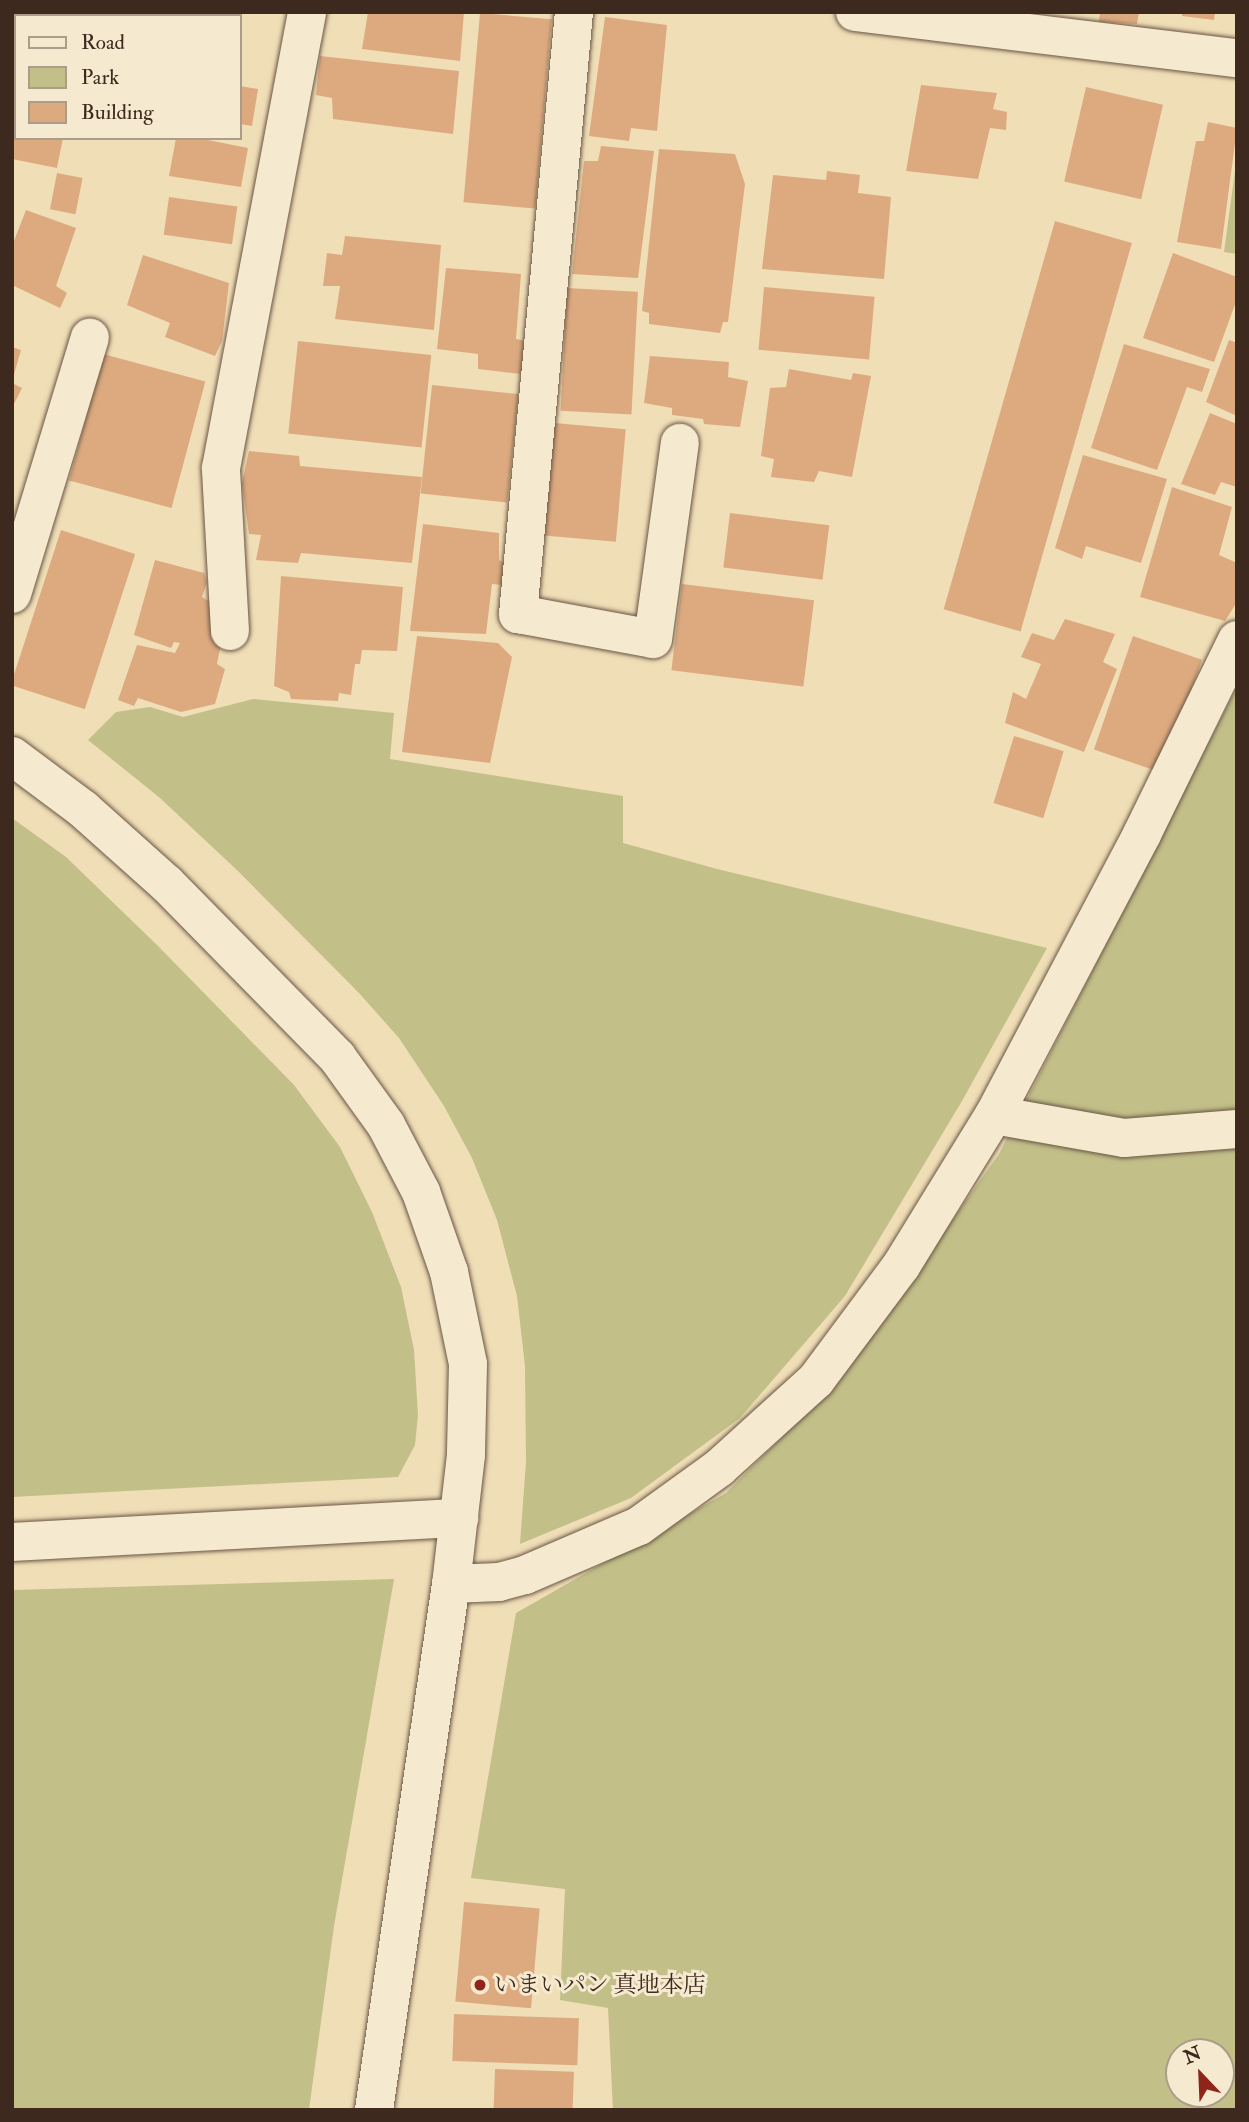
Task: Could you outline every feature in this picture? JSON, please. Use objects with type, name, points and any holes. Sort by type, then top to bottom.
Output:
[{"type":"street","points":[[230,631],[221,468],[307,12]]},
{"type":"street","points":[[574,12],[518,614],[653,639],[680,443]]},
{"type":"street","points":[[855,12],[1237,58]]},
{"type":"street","points":[[12,594],[90,338]]},
{"type":"street","points":[[451,1584],[499,1582],[551,1564],[639,1526],[719,1468],[816,1380],[901,1266],[994,1115],[1142,834],[1237,640]]},
{"type":"street","points":[[12,756],[83,809],[167,884],[337,1057],[386,1125],[421,1192],[449,1272],[468,1364],[466,1455],[451,1584],[374,2110]]},
{"type":"street","points":[[994,1115],[1125,1138],[1237,1129]]},
{"type":"street","points":[[12,1542],[459,1518]]},
{"type":"green space","points":[[1237,156],[1237,254],[1224,252]]},
{"type":"green space","points":[[1237,687],[1237,2110],[613,2110],[608,2008],[560,2000],[565,1889],[471,1878],[516,1613],[726,1493],[837,1382],[999,1154]]},
{"type":"green space","points":[[253,699],[394,713],[390,759],[623,796],[623,843],[717,869],[1047,948],[962,1101],[845,1296],[740,1418],[631,1498],[520,1544],[526,1462],[525,1366],[517,1296],[497,1220],[472,1158],[444,1106],[399,1038],[359,993],[239,872],[160,798],[88,740],[116,712],[150,707],[183,717]]},
{"type":"green space","points":[[12,818],[66,857],[157,945],[294,1085],[340,1147],[372,1212],[401,1287],[414,1350],[418,1415],[415,1445],[398,1477],[12,1497]]},
{"type":"green space","points":[[394,1579],[334,1926],[309,2110],[12,2110],[12,1590]]},
{"type":"building","points":[[368,12],[464,12],[460,61],[362,49]]},
{"type":"building","points":[[1100,12],[1139,12],[1137,24],[1099,22]]},
{"type":"building","points":[[1182,12],[1215,12],[1214,20],[1182,16]]},
{"type":"building","points":[[480,13],[552,19],[535,209],[463,202]]},
{"type":"building","points":[[605,17],[667,25],[657,131],[631,128],[629,141],[589,136]]},
{"type":"building","points":[[14,52],[14,140],[63,140],[57,168],[12,159]]},
{"type":"building","points":[[320,56],[459,71],[453,134],[333,119],[332,98],[316,95]]},
{"type":"building","points":[[921,85],[997,93],[993,109],[1007,112],[1006,130],[990,128],[978,179],[906,171]]},
{"type":"building","points":[[242,86],[258,89],[252,126],[242,124]]},
{"type":"building","points":[[1086,87],[1163,105],[1141,199],[1064,182]]},
{"type":"building","points":[[1208,122],[1237,128],[1221,249],[1177,242],[1196,141],[1204,141]]},
{"type":"building","points":[[176,140],[208,140],[248,148],[241,187],[169,176]]},
{"type":"building","points":[[601,146],[654,151],[638,278],[572,274],[584,161],[598,161]]},
{"type":"building","points":[[659,149],[735,154],[745,184],[728,322],[723,322],[720,333],[649,324],[649,313],[642,311]]},
{"type":"building","points":[[827,171],[860,175],[858,193],[891,197],[884,279],[762,269],[773,175],[826,180]]},
{"type":"building","points":[[57,173],[83,178],[75,214],[50,209]]},
{"type":"building","points":[[169,197],[237,207],[232,244],[164,235]]},
{"type":"building","points":[[26,210],[76,228],[56,286],[67,293],[60,308],[12,285],[12,246]]},
{"type":"building","points":[[1055,221],[1132,243],[1021,631],[944,609]]},
{"type":"building","points":[[345,236],[441,245],[434,330],[335,319],[340,286],[323,286],[327,253],[342,255]]},
{"type":"building","points":[[1173,253],[1237,277],[1237,299],[1214,362],[1143,338]]},
{"type":"building","points":[[143,255],[229,283],[222,341],[215,356],[165,337],[170,323],[127,305]]},
{"type":"building","points":[[446,268],[521,274],[516,339],[526,341],[522,374],[478,369],[478,354],[437,349]]},
{"type":"building","points":[[764,287],[875,297],[869,359],[759,350]]},
{"type":"building","points":[[567,288],[638,292],[631,415],[561,411]]},
{"type":"building","points":[[1229,340],[1237,343],[1237,416],[1206,402]]},
{"type":"building","points":[[298,341],[431,355],[422,447],[288,433]]},
{"type":"building","points":[[1124,344],[1210,369],[1202,392],[1187,387],[1157,470],[1091,448]]},
{"type":"building","points":[[12,347],[21,350],[13,378],[12,378]]},
{"type":"building","points":[[103,354],[205,381],[171,508],[69,481]]},
{"type":"building","points":[[650,356],[729,362],[728,377],[748,381],[740,427],[704,424],[703,419],[672,415],[672,408],[644,403]]},
{"type":"building","points":[[789,369],[851,380],[853,373],[871,376],[852,477],[819,471],[814,482],[771,477],[774,459],[761,456],[770,388],[786,387]]},
{"type":"building","points":[[12,383],[22,388],[12,408]]},
{"type":"building","points":[[432,385],[519,394],[507,502],[421,493]]},
{"type":"building","points":[[1210,413],[1237,424],[1237,487],[1221,482],[1215,495],[1181,484]]},
{"type":"building","points":[[554,423],[626,429],[616,542],[544,536]]},
{"type":"building","points":[[249,451],[299,456],[300,466],[422,477],[412,563],[301,553],[298,563],[256,560],[261,535],[249,534],[242,483]]},
{"type":"building","points":[[1083,455],[1167,479],[1141,563],[1086,546],[1082,559],[1055,548]]},
{"type":"building","points":[[1172,487],[1232,507],[1219,555],[1237,563],[1237,602],[1225,621],[1140,597]]},
{"type":"building","points":[[730,513],[829,525],[823,580],[723,568]]},
{"type":"building","points":[[423,524],[499,533],[499,560],[505,563],[503,585],[492,584],[486,634],[410,631]]},
{"type":"building","points":[[61,530],[135,554],[85,709],[12,685]]},
{"type":"building","points":[[155,560],[204,573],[207,582],[202,597],[212,603],[211,637],[221,644],[217,664],[225,669],[215,704],[181,712],[138,698],[134,706],[118,700],[137,645],[175,653],[180,643],[174,642],[171,648],[134,635]]},
{"type":"building","points":[[281,576],[403,587],[397,651],[362,650],[360,664],[355,664],[351,695],[339,693],[338,701],[291,699],[289,692],[274,686]]},
{"type":"building","points":[[682,584],[814,600],[803,687],[671,670]]},
{"type":"building","points":[[1065,619],[1115,634],[1103,662],[1117,669],[1084,752],[1005,723],[1013,692],[1026,699],[1041,664],[1021,657],[1032,633],[1054,640]]},
{"type":"building","points":[[417,636],[498,643],[512,657],[490,763],[402,752]]},
{"type":"building","points":[[1133,636],[1202,660],[1163,773],[1094,749]]},
{"type":"building","points":[[1014,736],[1064,751],[1043,818],[994,803]]},
{"type":"building","points":[[464,1902],[540,1909],[531,2008],[455,2002]]},
{"type":"building","points":[[454,2014],[579,2018],[577,2065],[452,2061]]},
{"type":"building","points":[[495,2069],[574,2072],[573,2110],[494,2110]]},
{"type":"place","name":"いまいパン 真地本店","points":[[480,1985]]}]
